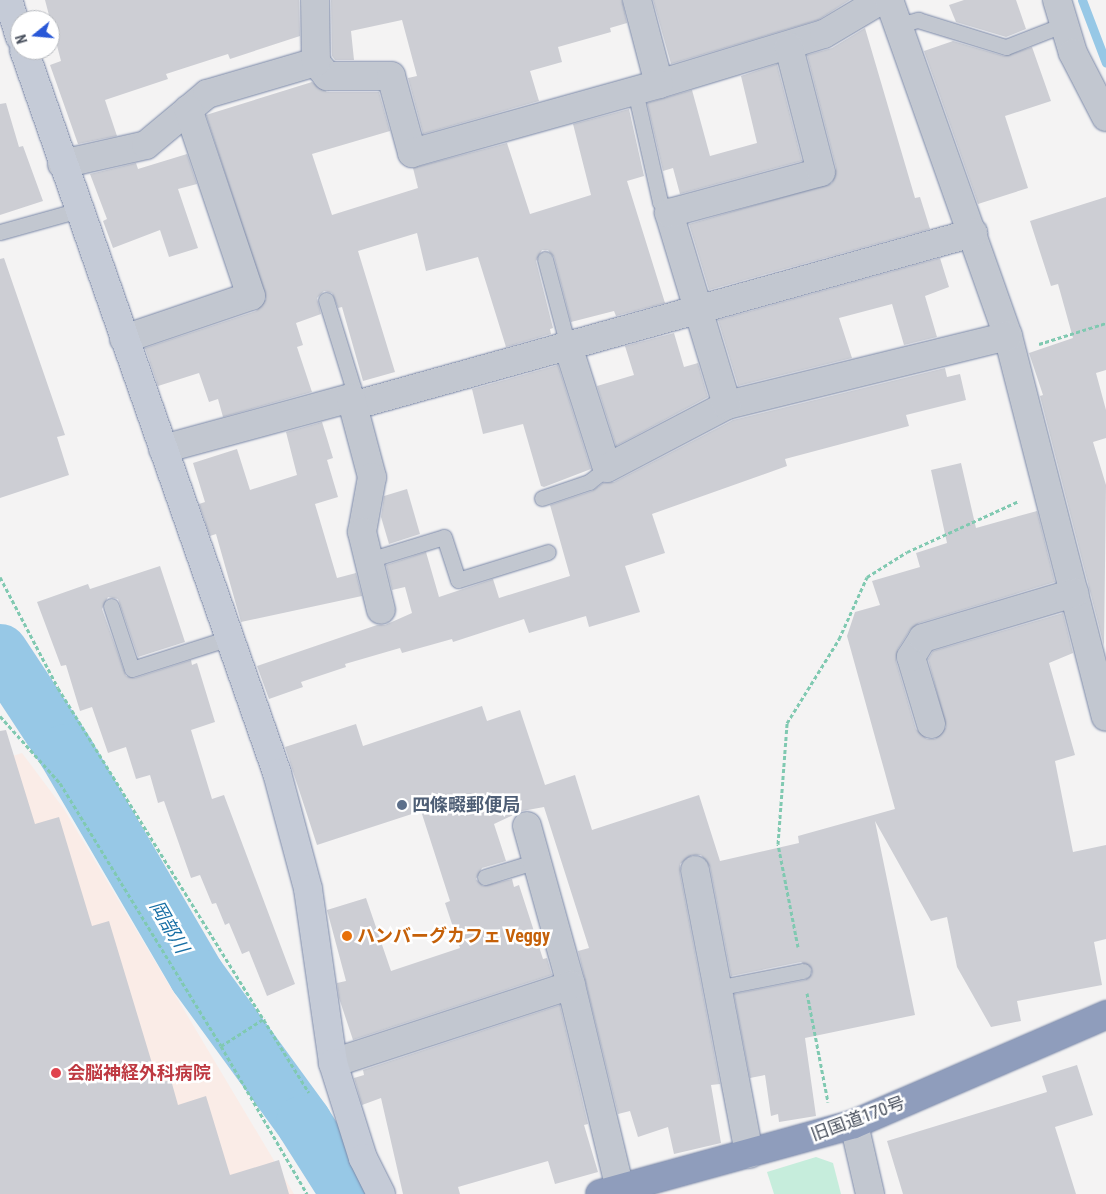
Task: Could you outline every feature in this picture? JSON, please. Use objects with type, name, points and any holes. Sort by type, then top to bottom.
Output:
[{"type":"highway","name":"旧国道170号","points":[[610,1192],[843,1127],[1106,1015]]},
{"type":"street","points":[[315,0],[316,62],[327,76],[391,76],[412,153],[789,48],[824,34],[881,0]]},
{"type":"street","points":[[637,0],[647,88]]},
{"type":"street","points":[[889,0],[1010,344],[1106,717]]},
{"type":"street","points":[[1061,12],[1074,53],[1106,117]]},
{"type":"street","points":[[727,404],[669,213],[821,172],[789,48]]},
{"type":"street","points":[[27,60],[62,164],[277,773],[308,889],[332,1063],[363,1158],[381,1194]]},
{"type":"street","points":[[62,164],[146,145],[207,94],[316,62]]},
{"type":"street","points":[[124,340],[251,296],[188,109]]},
{"type":"street","points":[[163,449],[568,346],[972,233]]},
{"type":"street","points":[[568,346],[607,468],[727,404],[1010,344]]},
{"type":"street","points":[[352,402],[372,476],[362,532],[381,610]]},
{"type":"street","points":[[931,724],[911,657],[923,638],[1074,593]]},
{"type":"street","points":[[527,826],[571,985],[610,1192]]},
{"type":"street","points":[[695,870],[749,1154]]},
{"type":"street","points":[[332,1063],[571,985]]},
{"type":"street","points":[[843,1127],[870,1194]]},
{"type":"lane","points":[[899,25],[918,20],[1006,47],[1061,12]]},
{"type":"lane","points":[[647,88],[660,202],[669,213]]},
{"type":"lane","points":[[0,232],[79,210]]},
{"type":"lane","points":[[545,260],[568,346]]},
{"type":"lane","points":[[326,300],[353,388],[352,402]]},
{"type":"lane","points":[[542,498],[589,482],[607,468]]},
{"type":"lane","points":[[369,560],[444,537],[458,580],[548,552]]},
{"type":"lane","points":[[111,606],[132,669],[230,638]]},
{"type":"lane","points":[[485,877],[536,861]]},
{"type":"lane","points":[[717,988],[803,971]]},
{"type":"path","points":[[1010,344],[1106,323]]},
{"type":"path","points":[[843,1127],[803,971],[778,844],[787,723],[839,639],[867,577],[907,552],[1047,488]]},
{"type":"path","points":[[0,577],[58,688],[265,1018],[312,1098]]},
{"type":"path","points":[[0,716],[60,783],[221,1046],[307,1194]]},
{"type":"path","points":[[221,1046],[265,1018]]},
{"type":"shaded area","points":[[22,753],[64,809],[294,1194],[0,1194],[0,760]]},
{"type":"green space","points":[[816,1157],[833,1163],[841,1194],[774,1194],[767,1172]]},
{"type":"building","points":[[45,0],[299,0],[300,36],[230,59],[228,54],[166,74],[168,79],[105,100],[117,136],[78,144],[50,65],[61,61],[60,10],[48,10]]},
{"type":"building","points":[[331,0],[622,0],[627,23],[610,28],[611,32],[558,47],[562,62],[530,71],[539,101],[423,134],[408,78],[417,76],[402,20],[351,31],[354,60],[335,60],[332,56]]},
{"type":"building","points":[[653,0],[850,0],[818,20],[671,64]]},
{"type":"building","points":[[964,0],[1016,0],[1026,29],[1006,37],[956,22],[949,5]]},
{"type":"building","points":[[865,28],[915,198],[920,197],[930,229],[709,290],[689,224],[832,183],[836,168],[807,55],[832,48]]},
{"type":"building","points":[[953,41],[1004,56],[1032,47],[1051,101],[1005,116],[1028,188],[978,204],[924,51]]},
{"type":"building","points":[[777,64],[802,161],[680,194],[673,168],[663,171],[647,103],[692,90],[710,156],[757,143],[741,76]]},
{"type":"building","points":[[312,82],[327,92],[379,92],[390,131],[312,154],[332,215],[418,188],[413,168],[507,143],[530,214],[591,195],[573,124],[629,109],[644,176],[627,181],[665,303],[616,316],[614,311],[571,322],[554,257],[548,250],[542,250],[536,261],[553,328],[550,329],[551,334],[506,347],[478,257],[426,271],[417,233],[358,251],[395,372],[363,381],[342,307],[338,308],[332,293],[324,291],[317,298],[321,314],[296,323],[303,345],[297,347],[312,392],[223,417],[218,399],[209,402],[199,373],[158,386],[145,348],[256,311],[266,299],[206,115]]},
{"type":"building","points":[[6,103],[19,147],[23,146],[43,201],[0,215],[0,104]]},
{"type":"building","points":[[187,154],[197,184],[178,189],[198,248],[169,257],[160,230],[113,248],[103,221],[107,219],[90,174],[136,163],[138,169]]},
{"type":"building","points":[[1106,197],[1106,370],[1096,373],[1106,410],[1106,438],[1093,442],[1106,485],[1104,646],[1040,396],[1043,395],[1029,353],[1073,338],[1058,284],[1051,286],[1030,221]]},
{"type":"building","points":[[4,258],[65,435],[57,437],[69,475],[0,498],[0,259]]},
{"type":"building","points":[[940,258],[949,287],[925,296],[937,337],[904,345],[892,304],[839,318],[852,358],[738,386],[718,320]]},
{"type":"building","points":[[674,333],[684,367],[698,363],[708,397],[616,446],[597,386],[634,375],[625,346]]},
{"type":"building","points":[[558,365],[591,469],[544,487],[541,486],[523,424],[483,434],[472,389]]},
{"type":"building","points":[[945,368],[947,377],[960,374],[966,400],[906,415],[909,426],[785,459],[787,466],[652,514],[665,553],[625,566],[640,612],[589,627],[586,616],[529,633],[524,619],[453,642],[452,639],[402,653],[400,648],[345,664],[346,667],[301,682],[303,687],[269,699],[257,666],[377,625],[385,625],[412,613],[405,587],[392,590],[386,565],[426,552],[439,597],[493,579],[499,598],[570,576],[550,505],[592,491],[603,483],[614,482],[733,420]]},
{"type":"building","points":[[322,422],[333,458],[327,460],[338,497],[315,504],[337,578],[356,573],[362,596],[241,622],[216,534],[210,536],[199,504],[205,502],[193,463],[237,449],[250,490],[297,475],[286,432]]},
{"type":"building","points":[[961,463],[976,528],[1037,511],[1055,582],[919,623],[910,630],[898,649],[896,661],[916,729],[927,739],[935,739],[946,727],[928,659],[933,651],[1063,613],[1073,653],[1049,663],[1075,755],[1055,761],[1073,852],[1106,845],[1106,939],[1094,942],[1102,985],[1017,1001],[1021,1021],[991,1027],[957,967],[947,917],[931,921],[875,821],[915,1015],[805,1038],[816,1116],[779,1122],[778,1114],[771,1116],[765,1075],[750,1078],[734,994],[805,980],[812,974],[812,969],[801,962],[731,976],[710,867],[701,855],[692,855],[680,864],[680,873],[720,1084],[711,1085],[721,1143],[674,1154],[668,1127],[638,1137],[630,1111],[618,1114],[578,951],[589,948],[544,807],[522,811],[494,824],[506,861],[482,868],[476,879],[483,886],[512,879],[514,887],[519,885],[543,959],[547,958],[552,975],[353,1040],[339,998],[337,983],[346,981],[327,910],[366,898],[391,971],[460,948],[445,903],[450,901],[421,811],[317,845],[285,747],[356,724],[363,746],[482,706],[487,721],[520,710],[545,785],[575,775],[592,830],[699,795],[720,861],[799,843],[798,836],[895,809],[847,636],[855,612],[880,605],[872,581],[920,567],[916,553],[947,543],[931,470]]},
{"type":"building","points":[[407,489],[420,534],[389,544],[381,517],[384,496]]},
{"type":"building","points":[[160,566],[185,642],[138,657],[118,599],[108,597],[102,609],[126,676],[135,678],[191,660],[192,665],[197,663],[215,722],[191,730],[212,799],[224,795],[295,984],[267,996],[249,951],[242,954],[229,923],[225,925],[216,903],[212,904],[200,875],[191,878],[164,801],[158,803],[150,775],[136,779],[126,747],[108,753],[92,707],[80,711],[66,665],[61,666],[37,602],[88,584],[90,589]]},
{"type":"building","points":[[6,730],[35,824],[59,817],[92,926],[109,921],[158,1083],[171,1080],[178,1105],[206,1096],[230,1175],[279,1160],[289,1194],[0,1194],[0,731]]},
{"type":"building","points":[[560,1005],[588,1124],[584,1125],[598,1172],[555,1184],[548,1161],[458,1187],[460,1194],[403,1194],[381,1098],[362,1105],[354,1078],[364,1075],[363,1070]]},
{"type":"building","points":[[1077,1065],[1093,1115],[1055,1127],[1076,1194],[903,1194],[887,1141],[1047,1092],[1042,1076]]},
{"type":"waterway","points":[[1082,0],[1106,63]]},
{"type":"waterway","name":"岡部川","points":[[0,652],[66,752],[197,976],[304,1123],[349,1194]]},
{"type":"place","name":"四條畷郵便局","points":[[402,805]]},
{"type":"place","name":"ハンバーグカフェ Veggy","points":[[347,936]]},
{"type":"place","name":"会脳神経外科病院","points":[[56,1073]]}]
